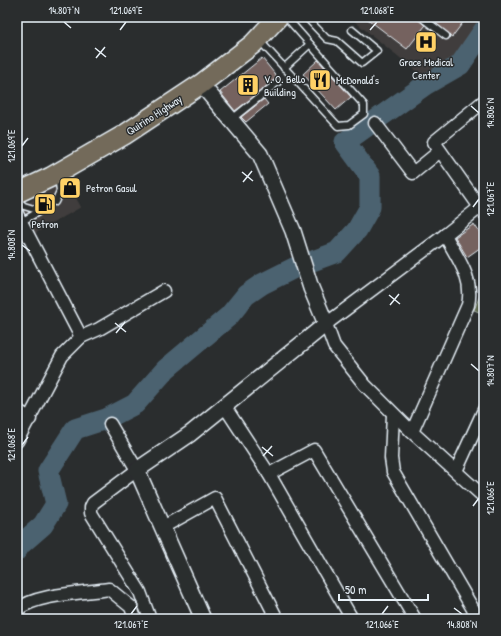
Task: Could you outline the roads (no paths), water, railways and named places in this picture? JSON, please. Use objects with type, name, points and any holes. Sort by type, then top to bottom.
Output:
[{"type":"main road","name":"Quirino Highway","points":[[17,193],[57,173],[124,134],[201,84],[258,39],[278,17]]},
{"type":"street","points":[[201,84],[260,154],[293,231],[312,288],[334,346],[365,385],[393,414],[484,496]]},
{"type":"street","points":[[150,619],[140,592],[92,513],[91,507],[93,503],[137,470],[190,434],[326,324],[483,208],[434,142],[484,101]]},
{"type":"street","points":[[375,123],[412,173],[440,151]]},
{"type":"street","points":[[19,218],[81,337]]},
{"type":"street","points":[[412,432],[468,305],[471,293],[469,280],[445,235]]},
{"type":"street","points":[[17,441],[62,356],[81,337],[99,329],[164,291]]},
{"type":"street","points":[[225,407],[269,474],[352,619]]},
{"type":"street","points":[[17,410],[30,419]]},
{"type":"street","points":[[456,471],[484,410]]},
{"type":"street","points":[[393,414],[391,458],[393,472],[479,615]]},
{"type":"street","points":[[110,424],[137,470],[203,619]]},
{"type":"street","points":[[269,474],[314,450],[415,619]]},
{"type":"street","points":[[163,527],[215,498],[277,619]]},
{"type":"street","points":[[17,610],[23,605],[45,599],[109,589],[131,607],[135,619]]},
{"type":"lane","points":[[258,39],[338,126],[350,125],[364,114],[364,105],[286,17]]},
{"type":"lane","points":[[306,17],[326,39],[337,41],[362,63],[377,51],[352,30]]},
{"type":"lane","points":[[421,17],[446,36]]},
{"type":"lane","points":[[284,68],[310,44]]},
{"type":"lane","points":[[232,119],[278,82]]},
{"type":"lane","points":[[56,202],[60,191],[57,173]]},
{"type":"lane","points":[[17,201],[24,206],[38,211],[19,218]]},
{"type":"waterway","points":[[310,262],[337,252],[357,230],[370,207],[370,176],[345,142],[425,85],[460,65],[484,30]]},
{"type":"waterway","points":[[17,550],[20,545],[43,525],[56,504],[48,471],[75,429],[106,419],[135,404],[166,369],[229,316],[246,295],[262,284],[298,266]]},
{"type":"place","name":"Grace Medical Center","points":[[426,42]]},
{"type":"place","name":"McDonald's","points":[[320,80]]},
{"type":"place","name":"V. O. Bello Building","points":[[248,85]]},
{"type":"place","name":"Petron Gasul","points":[[70,188]]},
{"type":"place","name":"Petron","points":[[45,204]]}]
